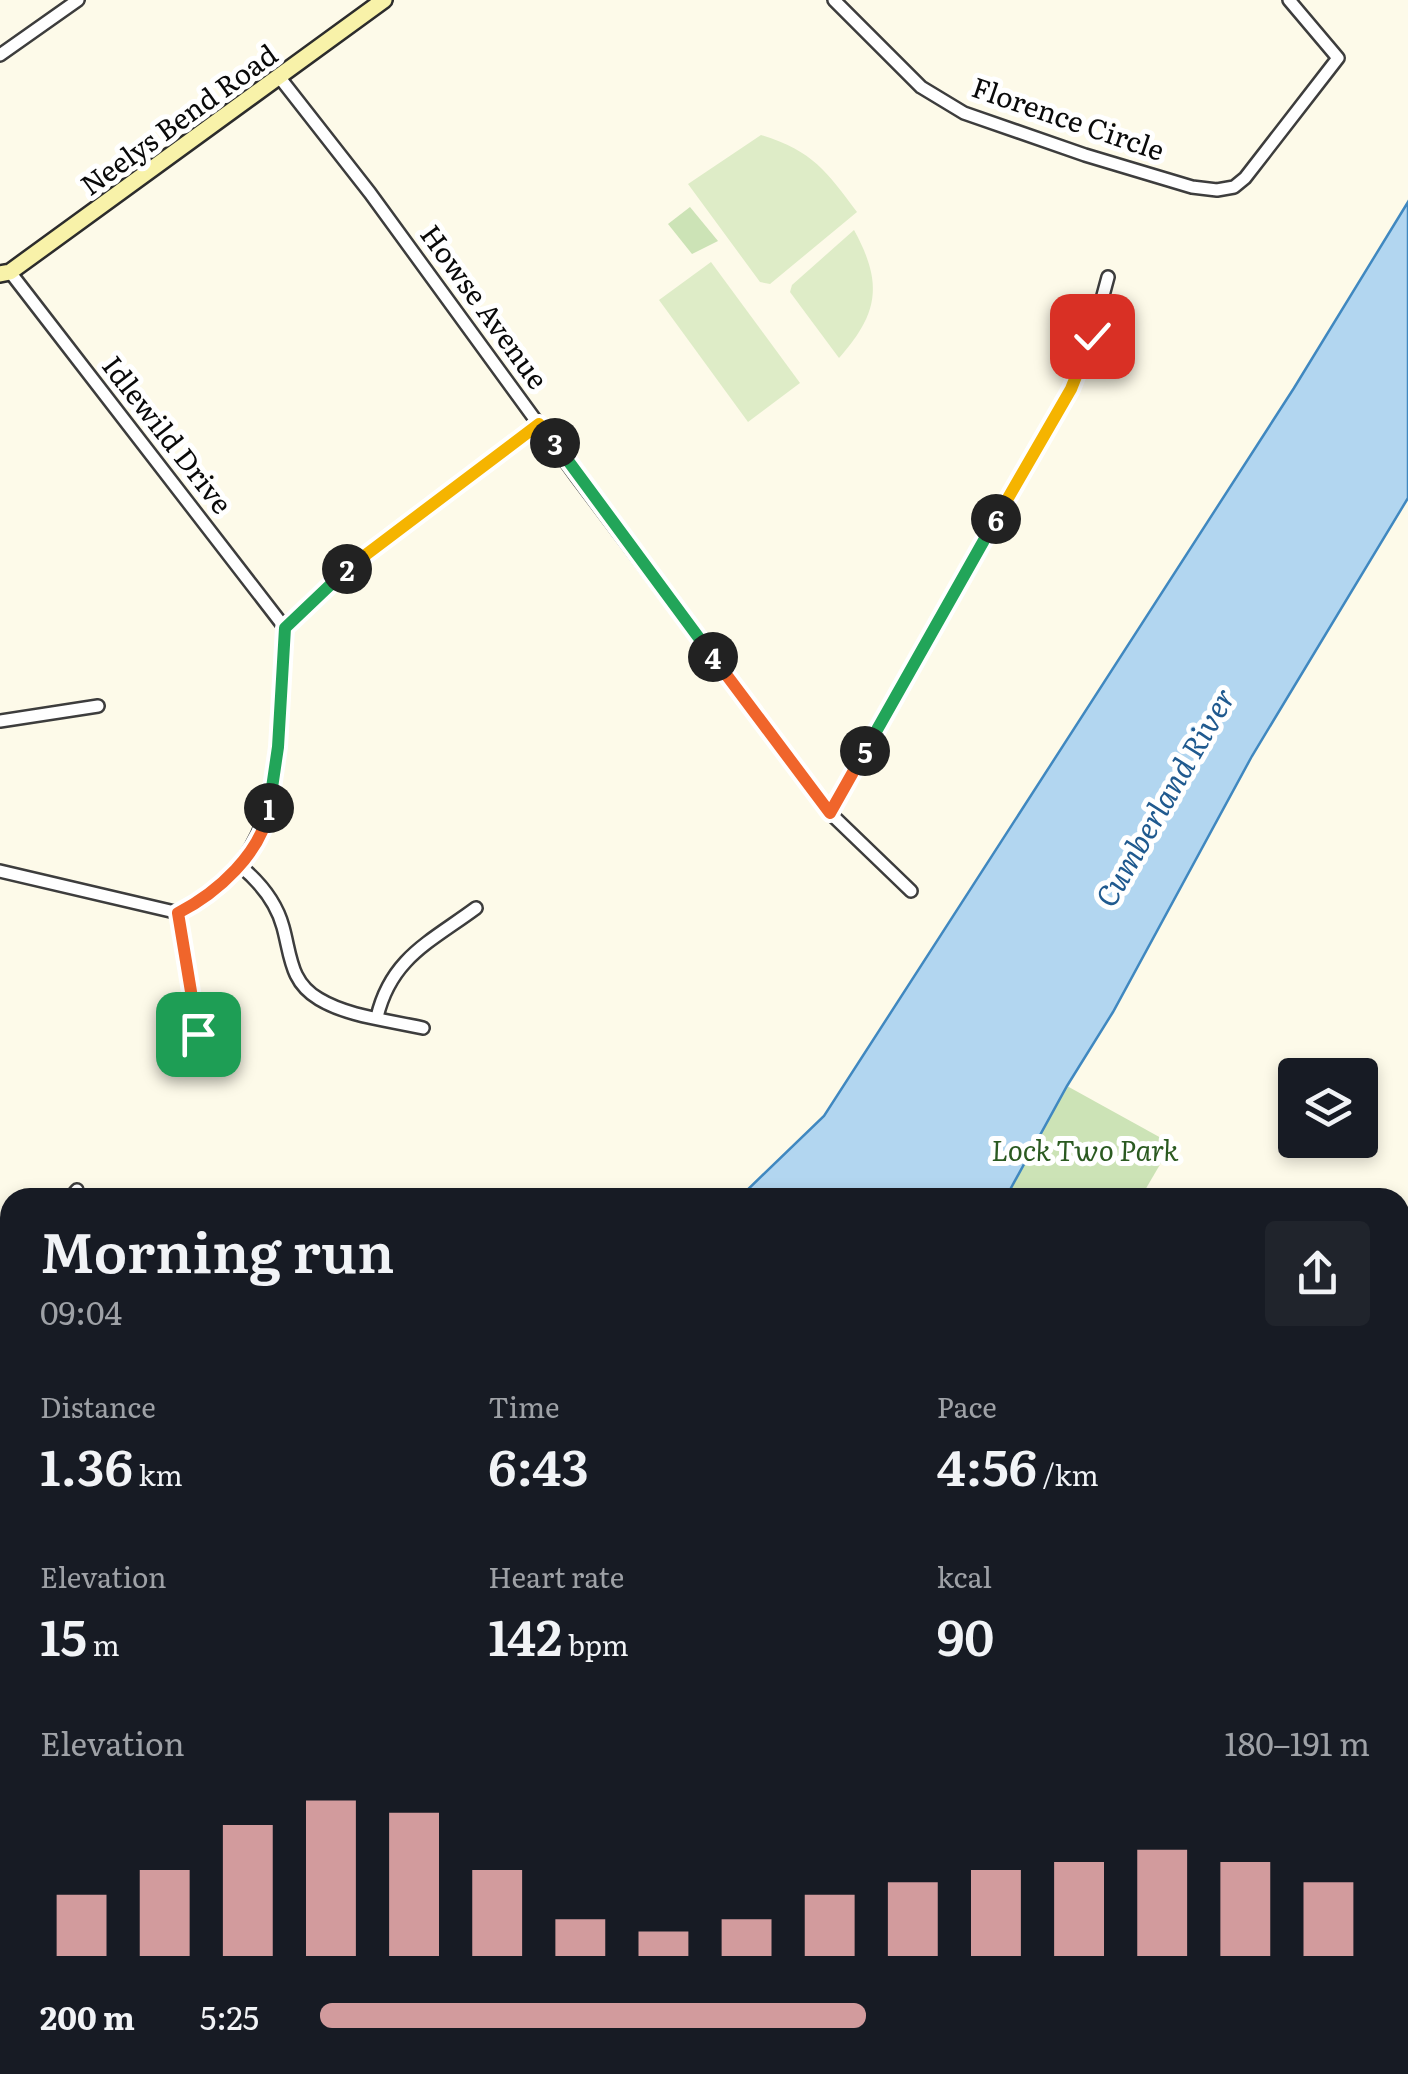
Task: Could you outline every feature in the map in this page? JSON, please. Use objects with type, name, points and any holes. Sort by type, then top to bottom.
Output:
[{"type":"main road","name":"Neelys Bend Road","points":[[5,273],[384,0]]},
{"type":"street","points":[[0,56],[78,0]]},
{"type":"street","name":"Florence Circle","points":[[834,0],[921,87],[964,112],[1085,155],[1192,187],[1217,190],[1234,187],[1257,164],[1338,58],[1288,0]]},
{"type":"street","name":"Howse Avenue","points":[[280,78],[370,193],[830,813],[911,891]]},
{"type":"street","name":"Idlewild Drive","points":[[5,273],[284,634]]},
{"type":"street","points":[[830,813],[1071,389],[1092,336],[1108,277]]},
{"type":"street","points":[[0,871],[178,913],[204,900],[239,866],[268,817],[278,747],[284,634],[345,570],[539,424]]},
{"type":"street","points":[[0,721],[98,706]]},
{"type":"street","points":[[239,866],[257,879],[273,902],[283,926],[292,970],[301,986],[337,1009],[422,1028]]},
{"type":"street","points":[[377,1017],[384,990],[401,964],[476,908]]},
{"type":"street","points":[[178,913],[198,1034]]},
{"type":"green space","points":[[761,135],[794,148],[817,164],[857,212],[770,284],[760,282],[688,184]]},
{"type":"green space","points":[[690,207],[718,241],[692,254],[668,224]]},
{"type":"green space","points":[[854,230],[870,266],[872,297],[862,326],[839,358],[790,292],[792,285]]},
{"type":"green space","points":[[711,262],[800,383],[748,422],[659,300]]},
{"type":"green space","name":"Lock Two Park","points":[[1067,1086],[1172,1144],[1146,1188],[1011,1188]]},
{"type":"water","name":"Cumberland River","points":[[1408,202],[1408,498],[1252,756],[1113,1012],[1011,1188],[749,1188],[824,1116],[1294,388]]},
{"type":"route","points":[[198,1034],[178,913],[204,900],[239,866],[268,817],[278,747],[285,628],[385,538],[539,424],[830,813],[1071,389],[1092,336]]}]
